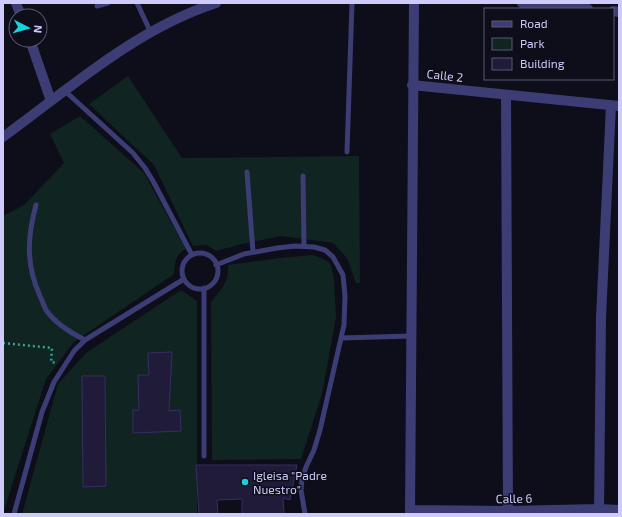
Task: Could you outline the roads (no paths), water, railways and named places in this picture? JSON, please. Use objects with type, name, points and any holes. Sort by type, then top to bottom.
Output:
[{"type":"street","points":[[3,137],[111,57],[180,17],[216,3]]},
{"type":"street","points":[[410,512],[412,85],[414,3]]},
{"type":"street","points":[[522,3],[577,8]]},
{"type":"street","points":[[33,48],[51,101]]},
{"type":"street","name":"Calle 2","points":[[412,85],[615,106]]},
{"type":"street","points":[[506,94],[508,513]]},
{"type":"street","points":[[599,512],[602,318],[615,106]]},
{"type":"street","name":"Calle 6","points":[[410,512],[508,513],[599,512],[619,510]]},
{"type":"lane","points":[[97,6],[108,3]]},
{"type":"lane","points":[[137,3],[151,33]]},
{"type":"lane","points":[[347,152],[352,3]]},
{"type":"lane","points":[[65,91],[132,153],[145,168],[192,255]]},
{"type":"lane","points":[[247,172],[253,252]]},
{"type":"lane","points":[[303,176],[304,246]]},
{"type":"lane","points":[[36,205],[31,226],[29,253],[34,282],[46,310],[62,326],[85,340]]},
{"type":"lane","points":[[216,265],[253,252],[304,246],[325,250],[333,257],[343,275],[345,296],[344,324],[320,430],[314,450],[302,479],[301,490],[305,514]]},
{"type":"lane","points":[[204,254],[213,260],[216,265],[216,276],[209,286],[198,289],[187,284],[184,279],[182,268],[188,258],[192,255],[204,254]]},
{"type":"lane","points":[[14,514],[42,412],[54,382],[74,351],[85,340],[184,279]]},
{"type":"lane","points":[[204,288],[204,456]]},
{"type":"lane","points":[[341,338],[411,336]]},
{"type":"place","name":"Igleisa \"Padre Nuestro\"","points":[[245,482]]}]
